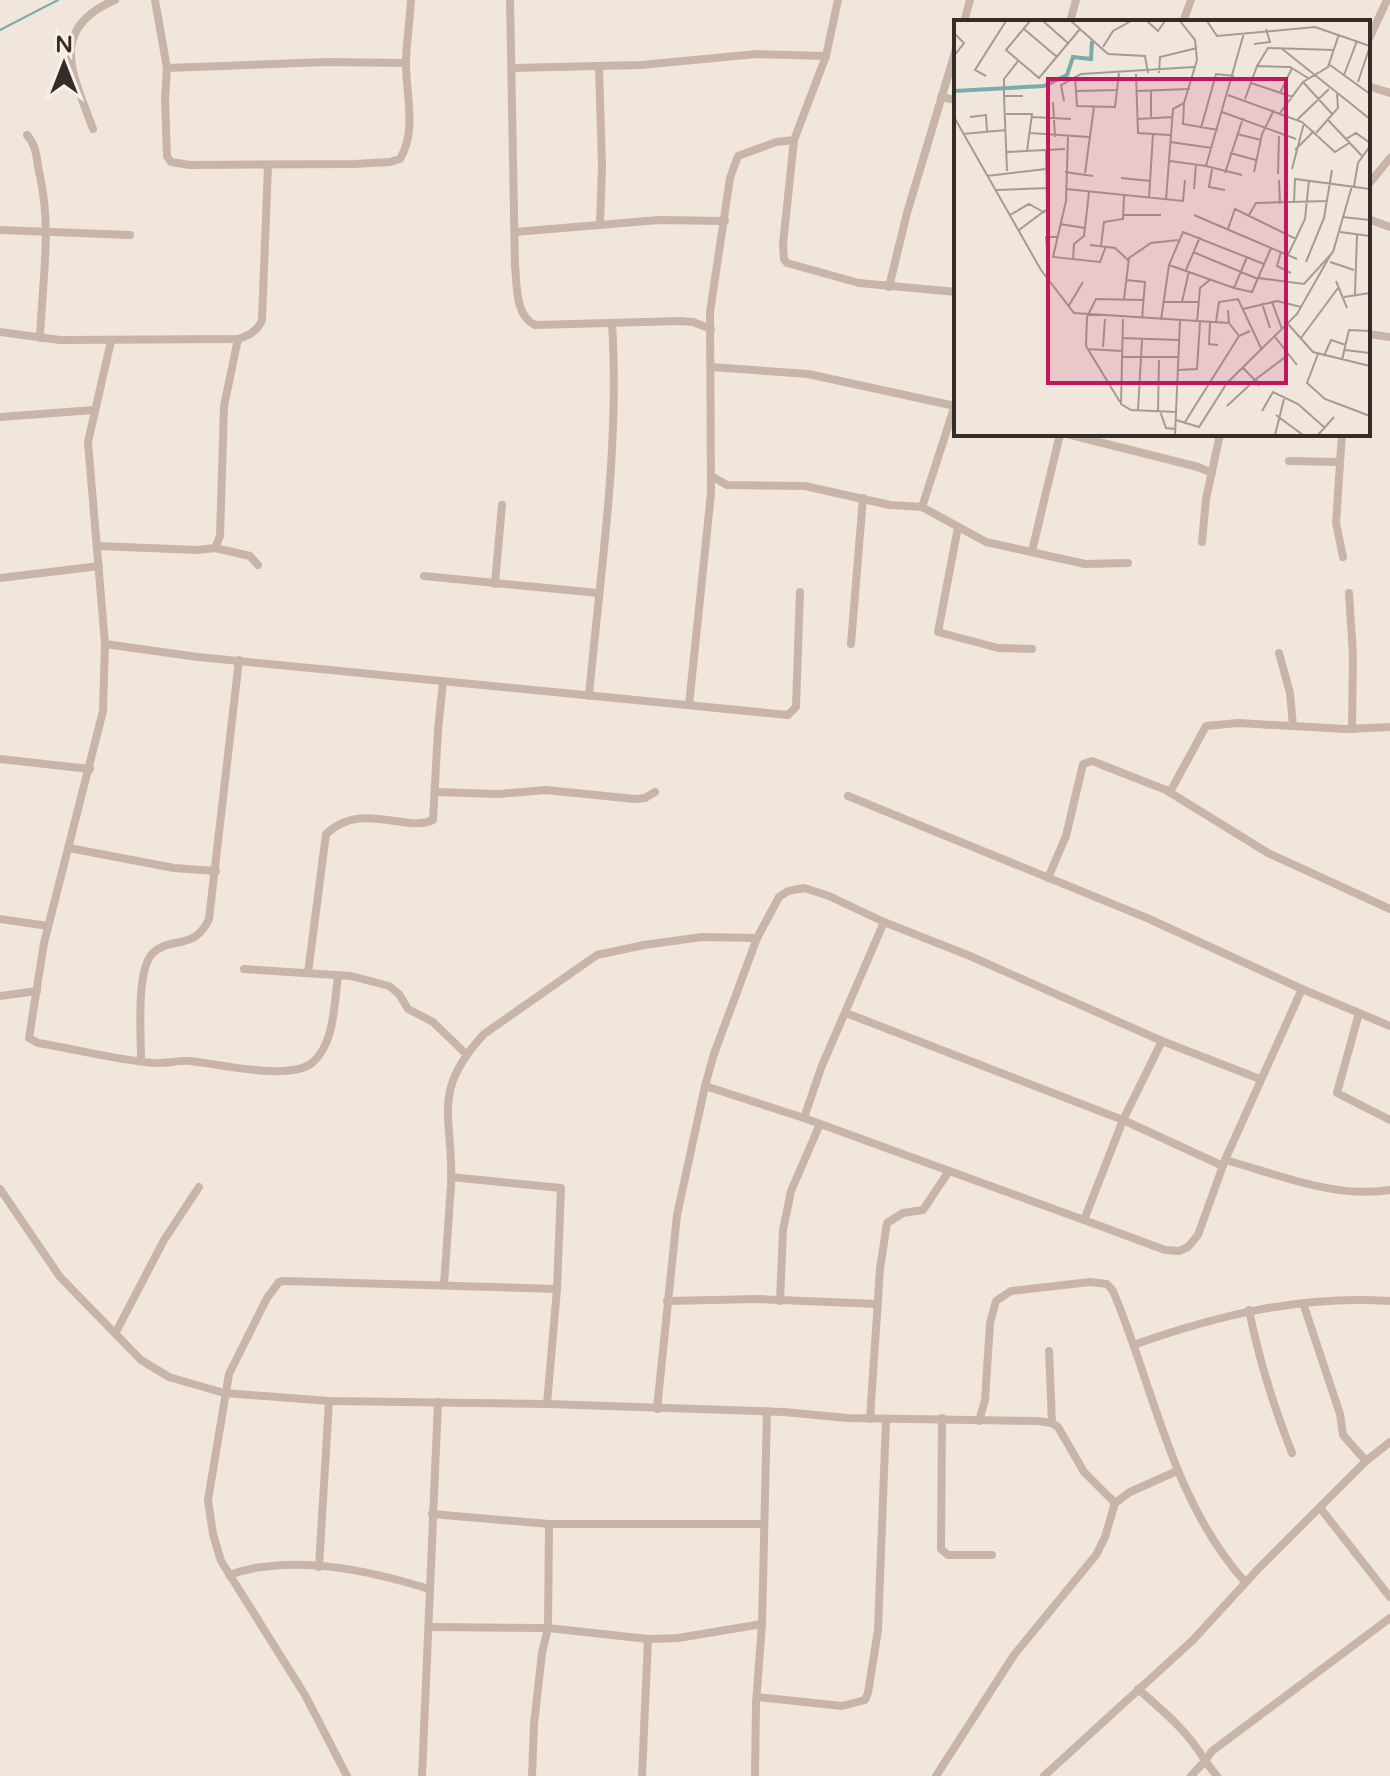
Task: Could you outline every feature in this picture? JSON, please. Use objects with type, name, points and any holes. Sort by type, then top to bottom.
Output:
[{"type":"street","points":[[93,129],[78,93],[71,40],[76,28],[115,0]]},
{"type":"street","points":[[155,0],[167,68],[165,98],[169,160],[190,165],[354,164],[400,159],[407,146],[409,130],[406,63],[411,0]]},
{"type":"street","points":[[510,0],[515,232],[520,306],[528,322],[535,325],[693,322],[711,329]]},
{"type":"street","points":[[838,0],[826,56],[794,140],[784,259],[794,267],[859,283],[954,292]]},
{"type":"street","points":[[965,20],[970,0]]},
{"type":"street","points":[[1071,20],[1076,0]]},
{"type":"street","points":[[1184,20],[1191,0]]},
{"type":"street","points":[[1370,37],[1387,0]]},
{"type":"street","points":[[512,68],[682,63],[766,53],[826,56]]},
{"type":"street","points":[[889,287],[907,213],[954,55]]},
{"type":"street","points":[[167,68],[326,62],[406,63]]},
{"type":"street","points":[[599,66],[600,224]]},
{"type":"street","points":[[1370,87],[1390,93]]},
{"type":"street","points":[[941,97],[954,100]]},
{"type":"street","points":[[27,135],[36,150],[45,195],[40,338]]},
{"type":"street","points":[[689,705],[711,493],[710,312],[730,178],[738,156],[776,142],[794,140]]},
{"type":"street","points":[[1370,183],[1390,158]]},
{"type":"street","points":[[0,332],[40,338],[111,341],[238,339],[256,331],[262,320],[268,165]]},
{"type":"street","points":[[515,232],[674,219],[725,221]]},
{"type":"street","points":[[1370,220],[1390,227]]},
{"type":"street","points":[[0,230],[130,235]]},
{"type":"street","points":[[693,322],[710,312]]},
{"type":"street","points":[[589,696],[615,414],[612,324]]},
{"type":"street","points":[[1370,334],[1390,337]]},
{"type":"street","points":[[215,548],[220,536],[224,406],[238,339]]},
{"type":"street","points":[[111,341],[88,442],[105,644],[103,711],[48,926],[28,1036],[31,1041],[158,1064],[187,1061],[271,1070],[302,1068],[313,1062],[322,1051],[329,1034],[338,976]]},
{"type":"street","points":[[711,367],[808,374],[954,404]]},
{"type":"street","points":[[922,507],[954,407]]},
{"type":"street","points":[[0,417],[94,410]]},
{"type":"street","points":[[1032,551],[1060,436]]},
{"type":"street","points":[[1075,436],[1212,473]]},
{"type":"street","points":[[1202,542],[1206,499],[1220,436]]},
{"type":"street","points":[[1342,436],[1336,523],[1343,557]]},
{"type":"street","points":[[1289,461],[1339,462]]},
{"type":"street","points":[[711,476],[727,485]]},
{"type":"street","points":[[711,493],[727,485],[805,486],[890,505],[922,507],[986,542],[1085,564],[1128,563]]},
{"type":"street","points":[[851,644],[863,498]]},
{"type":"street","points":[[495,584],[502,505]]},
{"type":"street","points":[[958,527],[938,632],[998,648],[1032,649]]},
{"type":"street","points":[[98,546],[215,548],[250,556],[258,565]]},
{"type":"street","points":[[0,578],[99,566]]},
{"type":"street","points":[[424,576],[598,593]]},
{"type":"street","points":[[105,644],[176,655],[780,715],[792,713],[796,707],[800,592]]},
{"type":"street","points":[[1349,593],[1353,655],[1352,729]]},
{"type":"street","points":[[1279,653],[1290,693],[1293,726]]},
{"type":"street","points":[[141,1061],[143,982],[147,963],[159,949],[191,941],[205,928],[211,906],[239,660]]},
{"type":"street","points":[[308,973],[326,834],[349,822],[377,817],[428,822],[435,814],[443,682]]},
{"type":"street","points":[[1170,792],[1206,726],[1238,723],[1352,729],[1390,727]]},
{"type":"street","points":[[0,759],[90,769]]},
{"type":"street","points":[[1048,878],[1066,836],[1083,764],[1092,761],[1170,792],[1268,853],[1390,909]]},
{"type":"street","points":[[436,792],[498,794],[546,790],[635,799],[655,792]]},
{"type":"street","points":[[848,796],[1147,918],[1390,1026]]},
{"type":"street","points":[[69,848],[174,868],[216,871]]},
{"type":"street","points":[[657,1409],[677,1215],[705,1086],[757,938],[779,897],[795,888],[829,896],[1162,1041],[1260,1079]]},
{"type":"street","points":[[0,919],[48,926]]},
{"type":"street","points":[[804,1118],[821,1068],[884,922]]},
{"type":"street","points":[[444,1285],[451,1177],[447,1102],[452,1078],[484,1034],[597,955],[702,937],[757,938]]},
{"type":"street","points":[[244,969],[358,978],[395,990],[408,1009],[433,1022],[467,1055]]},
{"type":"street","points":[[705,1086],[804,1118],[1150,1245],[1179,1251],[1188,1247],[1198,1235],[1224,1163],[1302,989]]},
{"type":"street","points":[[0,996],[37,991]]},
{"type":"street","points":[[846,1013],[1123,1120],[1224,1163],[1334,1189],[1374,1193],[1390,1190]]},
{"type":"street","points":[[1359,1013],[1337,1093],[1390,1120]]},
{"type":"street","points":[[1084,1220],[1123,1120],[1162,1041]]},
{"type":"street","points":[[780,1301],[783,1230],[791,1191],[820,1124]]},
{"type":"street","points":[[870,1419],[877,1304],[887,1223],[903,1213],[923,1210],[949,1171]]},
{"type":"street","points":[[451,1177],[561,1188],[557,1289],[547,1404]]},
{"type":"street","points":[[116,1332],[164,1240],[199,1187]]},
{"type":"street","points":[[0,1189],[60,1277],[152,1368],[169,1377],[224,1393],[329,1401],[767,1411],[886,1420],[1038,1421],[1058,1427],[1084,1472],[1115,1503]]},
{"type":"street","points":[[347,1776],[305,1695],[221,1561],[213,1534],[208,1500],[224,1393],[235,1360],[267,1298],[279,1282],[302,1280],[557,1289]]},
{"type":"street","points":[[979,1421],[985,1400],[996,1301],[1011,1291],[1100,1282],[1107,1284],[1136,1344],[1140,1370],[1177,1471],[1206,1530],[1226,1561],[1245,1582]]},
{"type":"street","points":[[1136,1344],[1183,1327],[1249,1310],[1333,1300],[1390,1301]]},
{"type":"street","points":[[667,1301],[859,1301],[877,1304]]},
{"type":"street","points":[[1303,1303],[1340,1414],[1343,1435],[1366,1461]]},
{"type":"street","points":[[1249,1310],[1259,1361],[1292,1453]]},
{"type":"street","points":[[1049,1351],[1052,1423]]},
{"type":"street","points":[[319,1567],[329,1401]]},
{"type":"street","points":[[422,1776],[438,1402]]},
{"type":"street","points":[[755,1776],[767,1411]]},
{"type":"street","points":[[942,1418],[941,1549],[948,1555],[992,1555]]},
{"type":"street","points":[[757,1697],[842,1706],[865,1700],[872,1681],[878,1630],[886,1420]]},
{"type":"street","points":[[1044,1776],[1193,1640],[1245,1582],[1366,1461],[1390,1442]]},
{"type":"street","points":[[936,1776],[1014,1655],[1096,1555],[1115,1503],[1130,1492],[1177,1471]]},
{"type":"street","points":[[1321,1509],[1390,1597]]},
{"type":"street","points":[[432,1514],[549,1524],[764,1524]]},
{"type":"street","points":[[532,1776],[534,1724],[548,1628],[549,1524]]},
{"type":"street","points":[[229,1575],[264,1565],[319,1567],[377,1576],[429,1589]]},
{"type":"street","points":[[1191,1776],[1235,1731],[1390,1618]]},
{"type":"street","points":[[429,1627],[548,1628],[648,1639],[678,1638],[762,1624]]},
{"type":"street","points":[[642,1776],[648,1639]]},
{"type":"street","points":[[1138,1689],[1189,1737],[1217,1776]]},
{"type":"waterway","points":[[0,30],[58,0]]}]
